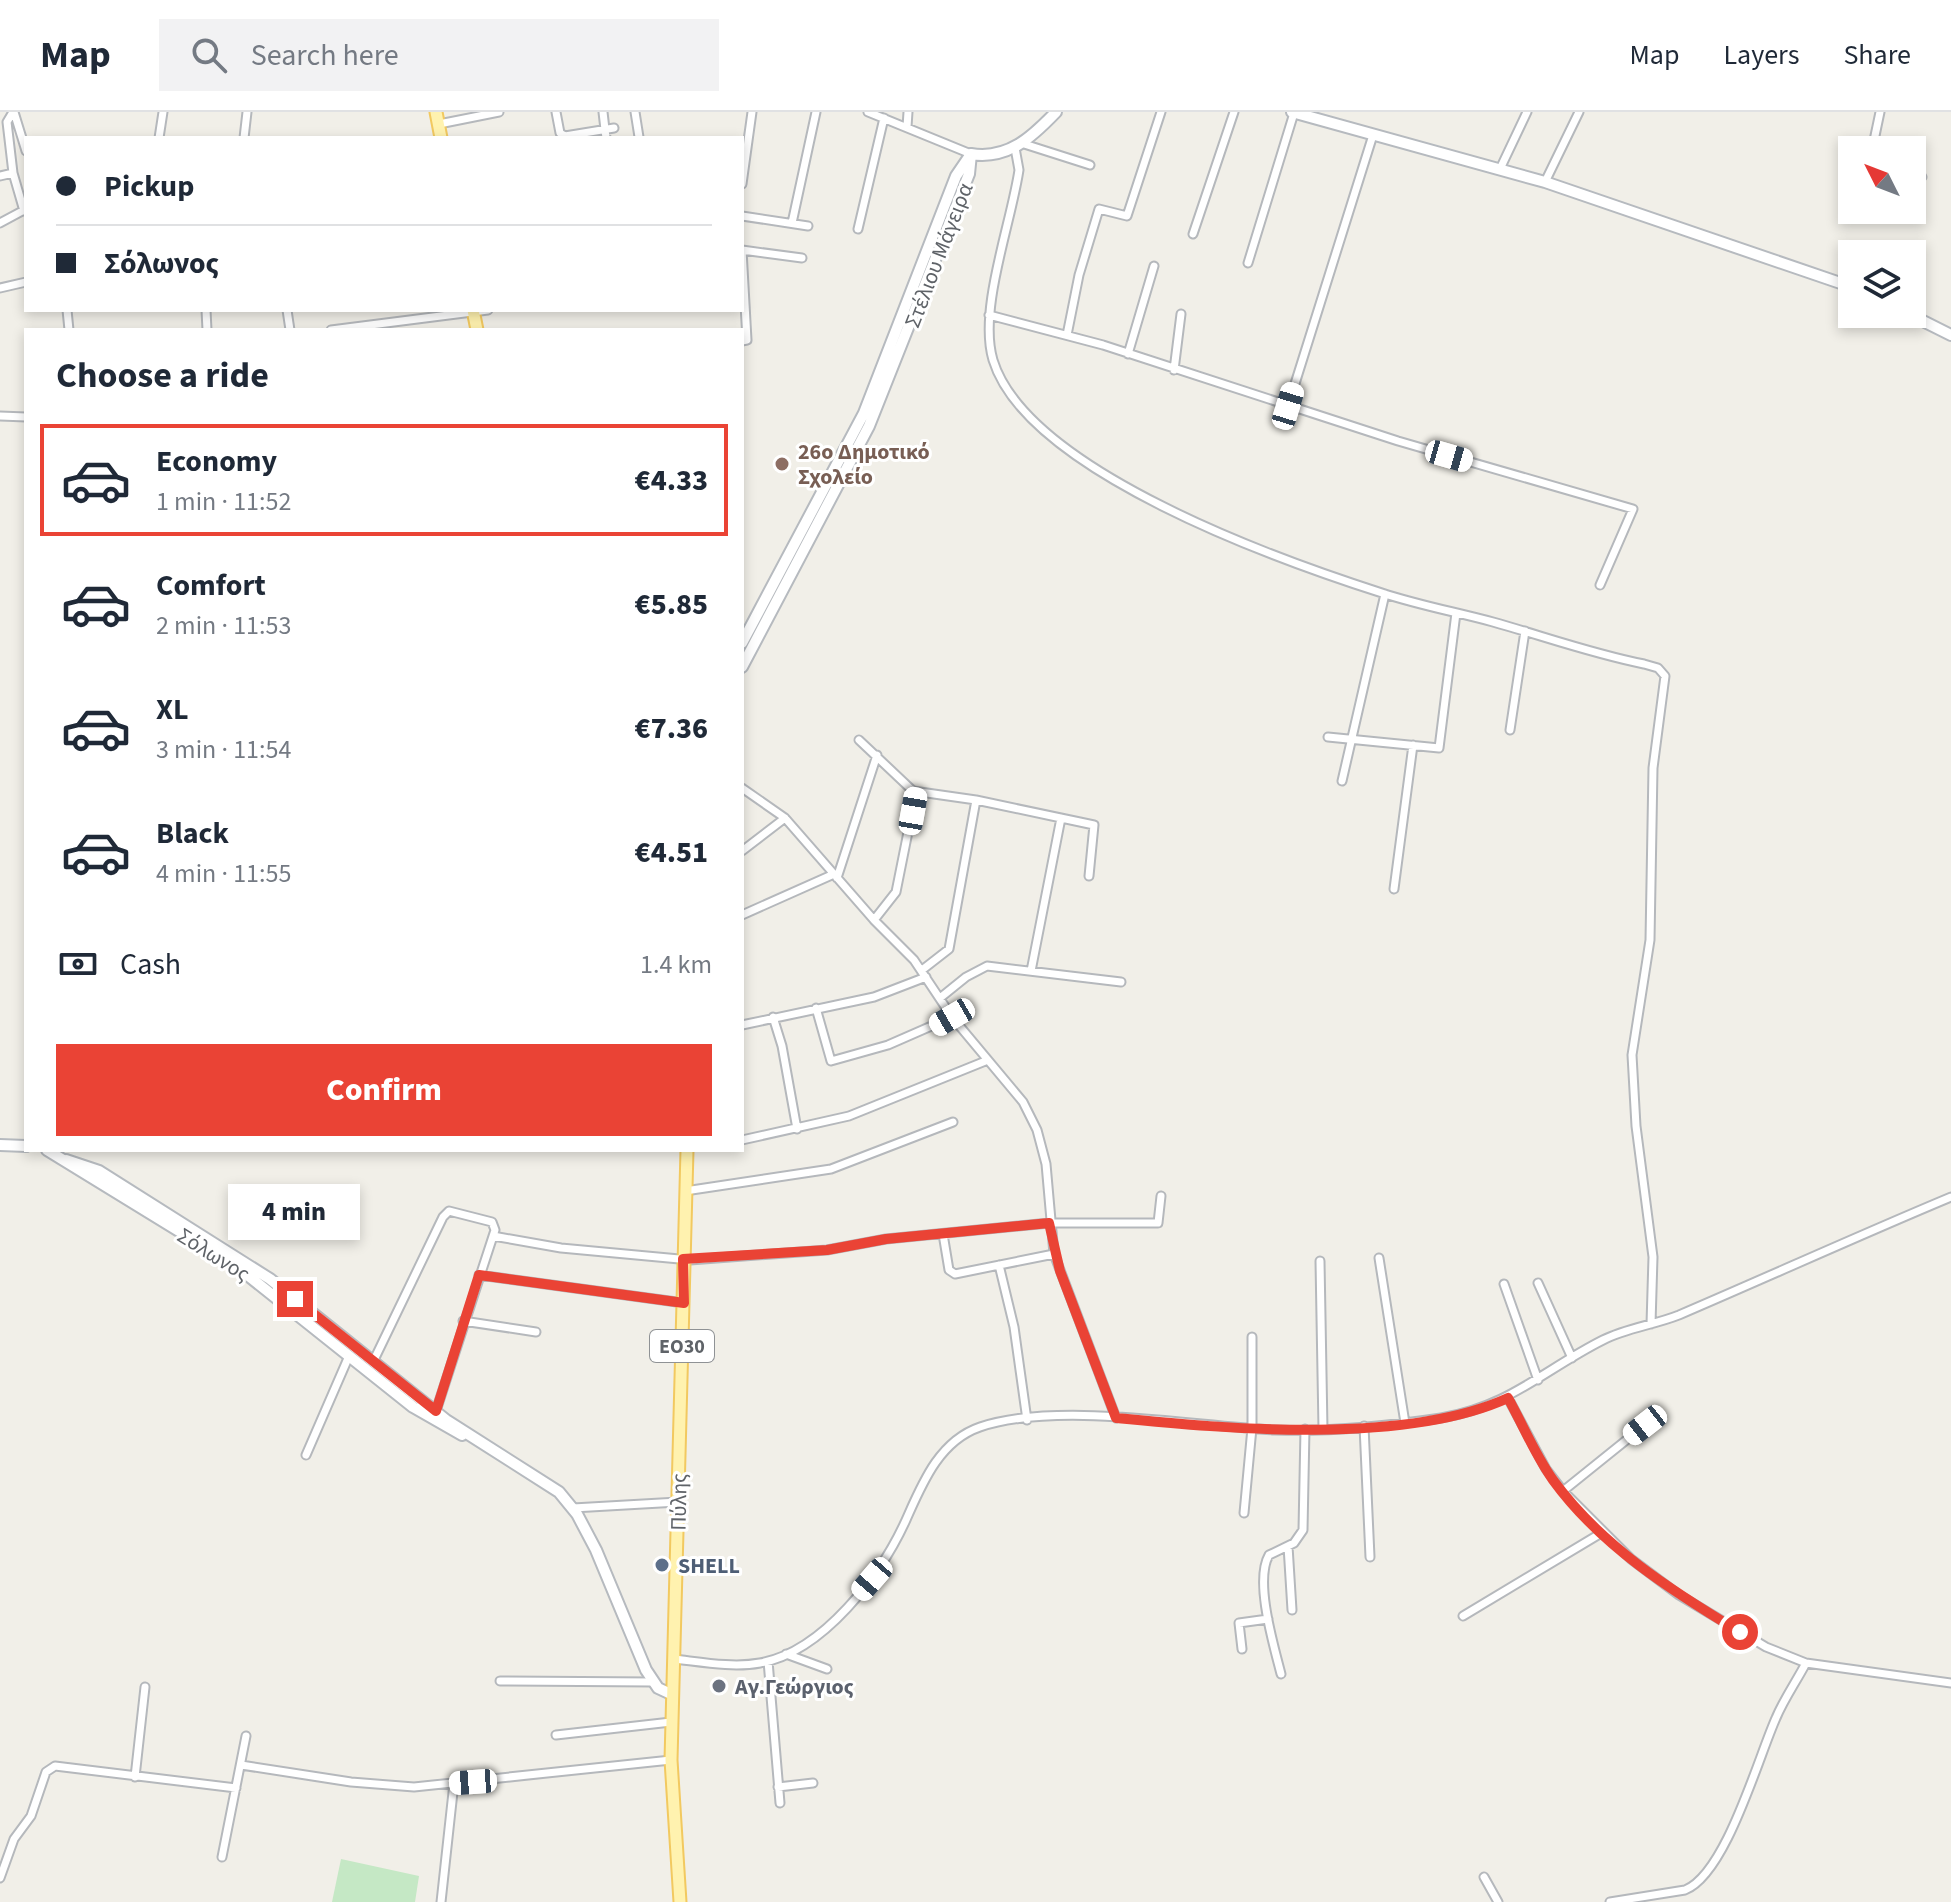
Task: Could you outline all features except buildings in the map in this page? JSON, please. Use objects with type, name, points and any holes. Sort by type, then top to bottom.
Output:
[{"type":"main road","points":[[971,154],[993,155],[1018,146],[1056,112]]},
{"type":"main road","points":[[1293,112],[1545,182],[1838,282]]},
{"type":"main road","name":"Στέλιου Μάγειρα","points":[[744,639],[864,413],[956,176],[971,154]]},
{"type":"main road","name":"Στέλιου Μάγειρα","points":[[744,663],[890,381],[967,181],[971,154]]},
{"type":"main road","points":[[1926,322],[1951,335]]},
{"type":"main road","points":[[0,1145],[24,1146]]},
{"type":"main road","name":"Σόλωνος","points":[[52,1152],[94,1182],[236,1266],[413,1407],[453,1433],[473,1438]]},
{"type":"main road","name":"Πύλης","points":[[680,1902],[671,1722],[687,1152]]},
{"type":"main road","name":"Σόλωνος","points":[[66,1160],[99,1171],[240,1259],[473,1438],[539,1477],[573,1508],[596,1550],[653,1682]]},
{"type":"main road","points":[[653,1682],[673,1695]]},
{"type":"street","points":[[13,112],[7,122],[4,150],[24,207]]},
{"type":"street","points":[[13,112],[24,145]]},
{"type":"street","points":[[159,136],[163,112]]},
{"type":"street","points":[[244,136],[247,112]]},
{"type":"street","points":[[437,118],[499,112]]},
{"type":"street","points":[[556,112],[562,135],[609,132],[603,112]]},
{"type":"street","points":[[635,112],[639,136]]},
{"type":"street","points":[[744,168],[752,112]]},
{"type":"street","points":[[792,223],[816,112]]},
{"type":"street","points":[[868,112],[971,154]]},
{"type":"street","points":[[907,127],[908,112]]},
{"type":"street","points":[[1067,335],[1079,275],[1099,209],[1127,216],[1161,112]]},
{"type":"street","points":[[1193,234],[1234,112]]},
{"type":"street","points":[[1248,263],[1293,112]]},
{"type":"street","points":[[1500,169],[1527,112]]},
{"type":"street","points":[[1545,182],[1579,112]]},
{"type":"street","points":[[1875,136],[1880,112]]},
{"type":"street","points":[[858,229],[884,118]]},
{"type":"street","points":[[1288,406],[1373,135]]},
{"type":"street","points":[[1090,165],[1018,146],[1018,178],[989,315],[991,351],[1009,391],[1045,430],[1133,492],[1288,561],[1385,594],[1658,668],[1666,681],[1653,768],[1650,940],[1632,1055],[1636,1126],[1653,1257],[1651,1324]]},
{"type":"street","points":[[0,176],[13,173]]},
{"type":"street","points":[[0,223],[24,211]]},
{"type":"street","points":[[744,216],[808,226]]},
{"type":"street","points":[[744,250],[802,258]]},
{"type":"street","points":[[1128,354],[1154,266]]},
{"type":"street","points":[[0,288],[24,282]]},
{"type":"street","points":[[744,310],[745,340]]},
{"type":"street","points":[[345,328],[459,312]]},
{"type":"street","points":[[1174,370],[1181,314]]},
{"type":"street","points":[[989,315],[1067,335],[1288,406],[1633,509],[1600,585]]},
{"type":"street","points":[[0,416],[24,417]]},
{"type":"street","points":[[1342,781],[1385,594]]},
{"type":"street","points":[[1328,737],[1439,748],[1456,613]]},
{"type":"street","points":[[1510,730],[1525,631]]},
{"type":"street","points":[[859,740],[916,792],[976,800],[1094,825],[1089,876]]},
{"type":"street","points":[[1394,889],[1413,745]]},
{"type":"street","points":[[744,914],[835,876],[844,865],[877,755]]},
{"type":"street","points":[[744,789],[785,818],[924,974],[952,1017],[1020,1098],[1037,1130],[1048,1180],[1049,1223],[1054,1254],[1116,1418]]},
{"type":"street","points":[[874,920],[896,892],[916,792]]},
{"type":"street","points":[[744,1024],[874,997],[924,974],[949,949],[976,800]]},
{"type":"street","points":[[744,849],[785,818]]},
{"type":"street","points":[[1031,971],[1061,818]]},
{"type":"street","points":[[940,998],[980,968],[1121,982]]},
{"type":"street","points":[[816,1008],[831,1061],[888,1045],[952,1017]]},
{"type":"street","points":[[773,1017],[782,1046],[797,1129]]},
{"type":"street","points":[[744,1140],[797,1129],[868,1109],[988,1060]]},
{"type":"street","points":[[685,1191],[831,1169],[953,1122]]},
{"type":"street","points":[[493,1236],[561,1248],[683,1259],[827,1250],[886,1239],[1049,1223],[1158,1223],[1161,1196]]},
{"type":"street","points":[[674,1659],[741,1665],[768,1661],[786,1654],[831,1623],[872,1579],[896,1542],[929,1473],[951,1444],[983,1426],[1027,1420],[1116,1418],[1252,1428],[1323,1429],[1405,1423],[1466,1413],[1508,1398],[1605,1338],[1675,1316],[1765,1274],[1848,1245],[1951,1197]]},
{"type":"street","points":[[373,1362],[443,1217],[449,1211],[457,1211],[495,1224],[436,1411]]},
{"type":"street","points":[[943,1234],[951,1273],[1054,1254]]},
{"type":"street","points":[[1379,1258],[1405,1423]]},
{"type":"street","points":[[1320,1261],[1323,1429]]},
{"type":"street","points":[[483,1262],[493,1277]]},
{"type":"street","points":[[999,1265],[1014,1327],[1027,1420]]},
{"type":"street","points":[[479,1275],[684,1303]]},
{"type":"street","points":[[1538,1283],[1572,1358]]},
{"type":"street","points":[[1504,1284],[1538,1380]]},
{"type":"street","points":[[463,1321],[536,1332]]},
{"type":"street","points":[[1244,1513],[1252,1428],[1252,1337]]},
{"type":"street","points":[[306,1455],[349,1356]]},
{"type":"street","points":[[1508,1398],[1546,1469],[1563,1491],[1603,1532],[1679,1595],[1766,1647],[1806,1663],[1951,1683]]},
{"type":"street","points":[[1563,1491],[1645,1425]]},
{"type":"street","points":[[1364,1426],[1370,1557]]},
{"type":"street","points":[[1281,1674],[1268,1619],[1266,1559],[1300,1537],[1305,1523],[1305,1429]]},
{"type":"street","points":[[573,1508],[678,1502]]},
{"type":"street","points":[[1463,1616],[1603,1532]]},
{"type":"street","points":[[1288,1546],[1292,1610]]},
{"type":"street","points":[[1242,1649],[1239,1623],[1268,1619]]},
{"type":"street","points":[[786,1654],[827,1669]]},
{"type":"street","points":[[768,1661],[780,1803]]},
{"type":"street","points":[[1610,1902],[1685,1890],[1696,1886],[1708,1872],[1745,1801],[1781,1706],[1806,1663]]},
{"type":"street","points":[[500,1681],[653,1682]]},
{"type":"street","points":[[135,1777],[145,1687]]},
{"type":"street","points":[[556,1735],[671,1722]]},
{"type":"street","points":[[222,1857],[246,1736]]},
{"type":"street","points":[[241,1765],[391,1787],[671,1760]]},
{"type":"street","points":[[0,1878],[12,1844],[31,1816],[49,1768],[61,1765],[236,1788]]},
{"type":"street","points":[[441,1902],[454,1783]]},
{"type":"street","points":[[778,1787],[813,1783]]},
{"type":"street","points":[[1484,1877],[1498,1902]]},
{"type":"green space","points":[[341,1859],[419,1876],[415,1902],[332,1902]]},
{"type":"place","name":"26ο Δημοτικό Σχολείο","points":[[782,464]]},
{"type":"place","name":"SHELL","points":[[662,1565]]},
{"type":"place","name":"Αγ.Γεώργιος","points":[[719,1686]]},
{"type":"route","points":[[295,1299],[436,1411],[479,1275],[684,1303],[683,1259],[827,1250],[908,1236],[1049,1223],[1054,1254],[1116,1418],[1277,1430],[1323,1429],[1447,1417],[1508,1398],[1554,1481],[1573,1503],[1631,1559],[1664,1585],[1740,1632]]}]
